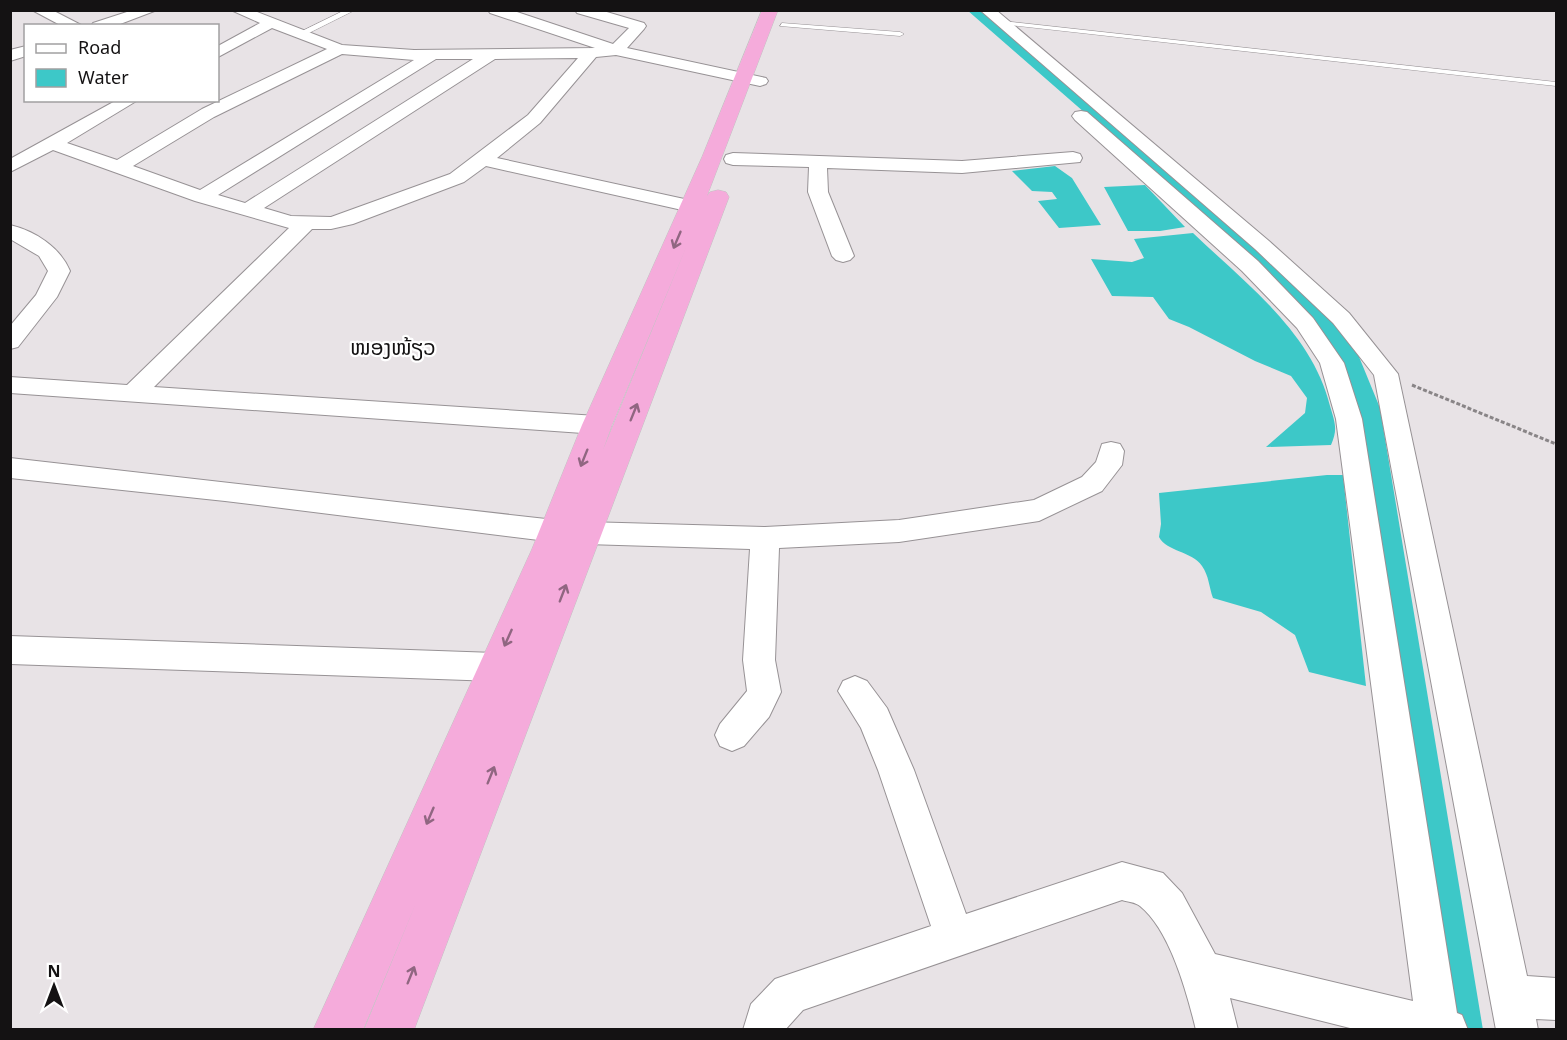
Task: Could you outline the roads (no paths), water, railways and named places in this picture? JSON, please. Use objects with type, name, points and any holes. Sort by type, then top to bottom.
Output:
[{"type":"highway","points":[[338,1029],[495,666],[571,532],[597,425],[691,206],[779,15]]},
{"type":"highway","points":[[389,1029],[571,532],[733,159],[751,79]]},
{"type":"street","points":[[39,10],[71,24]]},
{"type":"street","points":[[104,24],[150,10]]},
{"type":"street","points":[[238,10],[340,49],[432,55],[616,50],[639,26],[582,10]]},
{"type":"street","points":[[963,10],[1251,266],[1305,323],[1332,363],[1349,419],[1441,1028],[1202,971]]},
{"type":"street","points":[[499,11],[616,50],[751,79]]},
{"type":"street","points":[[995,17],[1262,245],[1333,309],[1386,374],[1513,1013],[1557,999]]},
{"type":"street","points":[[219,50],[271,23]]},
{"type":"street","points":[[119,167],[208,113],[340,49]]},
{"type":"street","points":[[53,144],[248,210],[291,222],[331,223],[346,220],[457,178],[534,119],[591,52]]},
{"type":"street","points":[[248,210],[492,54]]},
{"type":"street","points":[[202,196],[432,55]]},
{"type":"street","points":[[10,167],[126,102]]},
{"type":"street","points":[[733,159],[962,167],[1073,158]]},
{"type":"street","points":[[483,160],[691,206]]},
{"type":"street","points":[[818,163],[818,192],[843,256]]},
{"type":"street","points":[[132,394],[306,223]]},
{"type":"street","points":[[10,231],[43,249],[56,260],[59,271],[46,297],[10,342]]},
{"type":"street","points":[[10,385],[597,425]]},
{"type":"street","points":[[10,468],[571,532],[765,538],[899,531],[1039,510],[1092,484],[1109,465],[1111,451]]},
{"type":"street","points":[[732,735],[757,706],[764,692],[759,660],[765,538]]},
{"type":"street","points":[[10,650],[495,666]]},
{"type":"street","points":[[855,691],[875,719],[896,770],[955,938]]},
{"type":"street","points":[[764,1029],[766,1019],[790,994],[1122,881],[1149,887],[1168,907],[1202,971],[1217,1029]]},
{"type":"lane","points":[[300,34],[352,10]]},
{"type":"lane","points":[[779,15],[900,34]]},
{"type":"lane","points":[[995,17],[1557,84]]},
{"type":"water","points":[[1055,166],[1072,178],[1101,225],[1059,228],[1038,201],[1057,199],[1052,192],[1032,191],[1012,171]]},
{"type":"water","points":[[1145,185],[1185,227],[1160,231],[1128,231],[1104,187]]},
{"type":"water","points":[[1193,233],[1274,311],[1308,355],[1321,379],[1333,417],[1335,430],[1331,445],[1266,447],[1305,413],[1307,398],[1291,376],[1169,319],[1153,297],[1112,296],[1091,259],[1132,262],[1144,258],[1134,239]]},
{"type":"water","points":[[1343,475],[1366,686],[1309,672],[1295,635],[1261,612],[1213,598],[1208,578],[1198,561],[1168,546],[1159,537],[1161,524],[1159,493]]},
{"type":"waterway","points":[[973,10],[1169,177],[1300,298],[1344,347],[1368,408],[1463,1030]]},
{"type":"district","name":"ໜອງໜ້ຽວ","points":[[393,347]]}]
